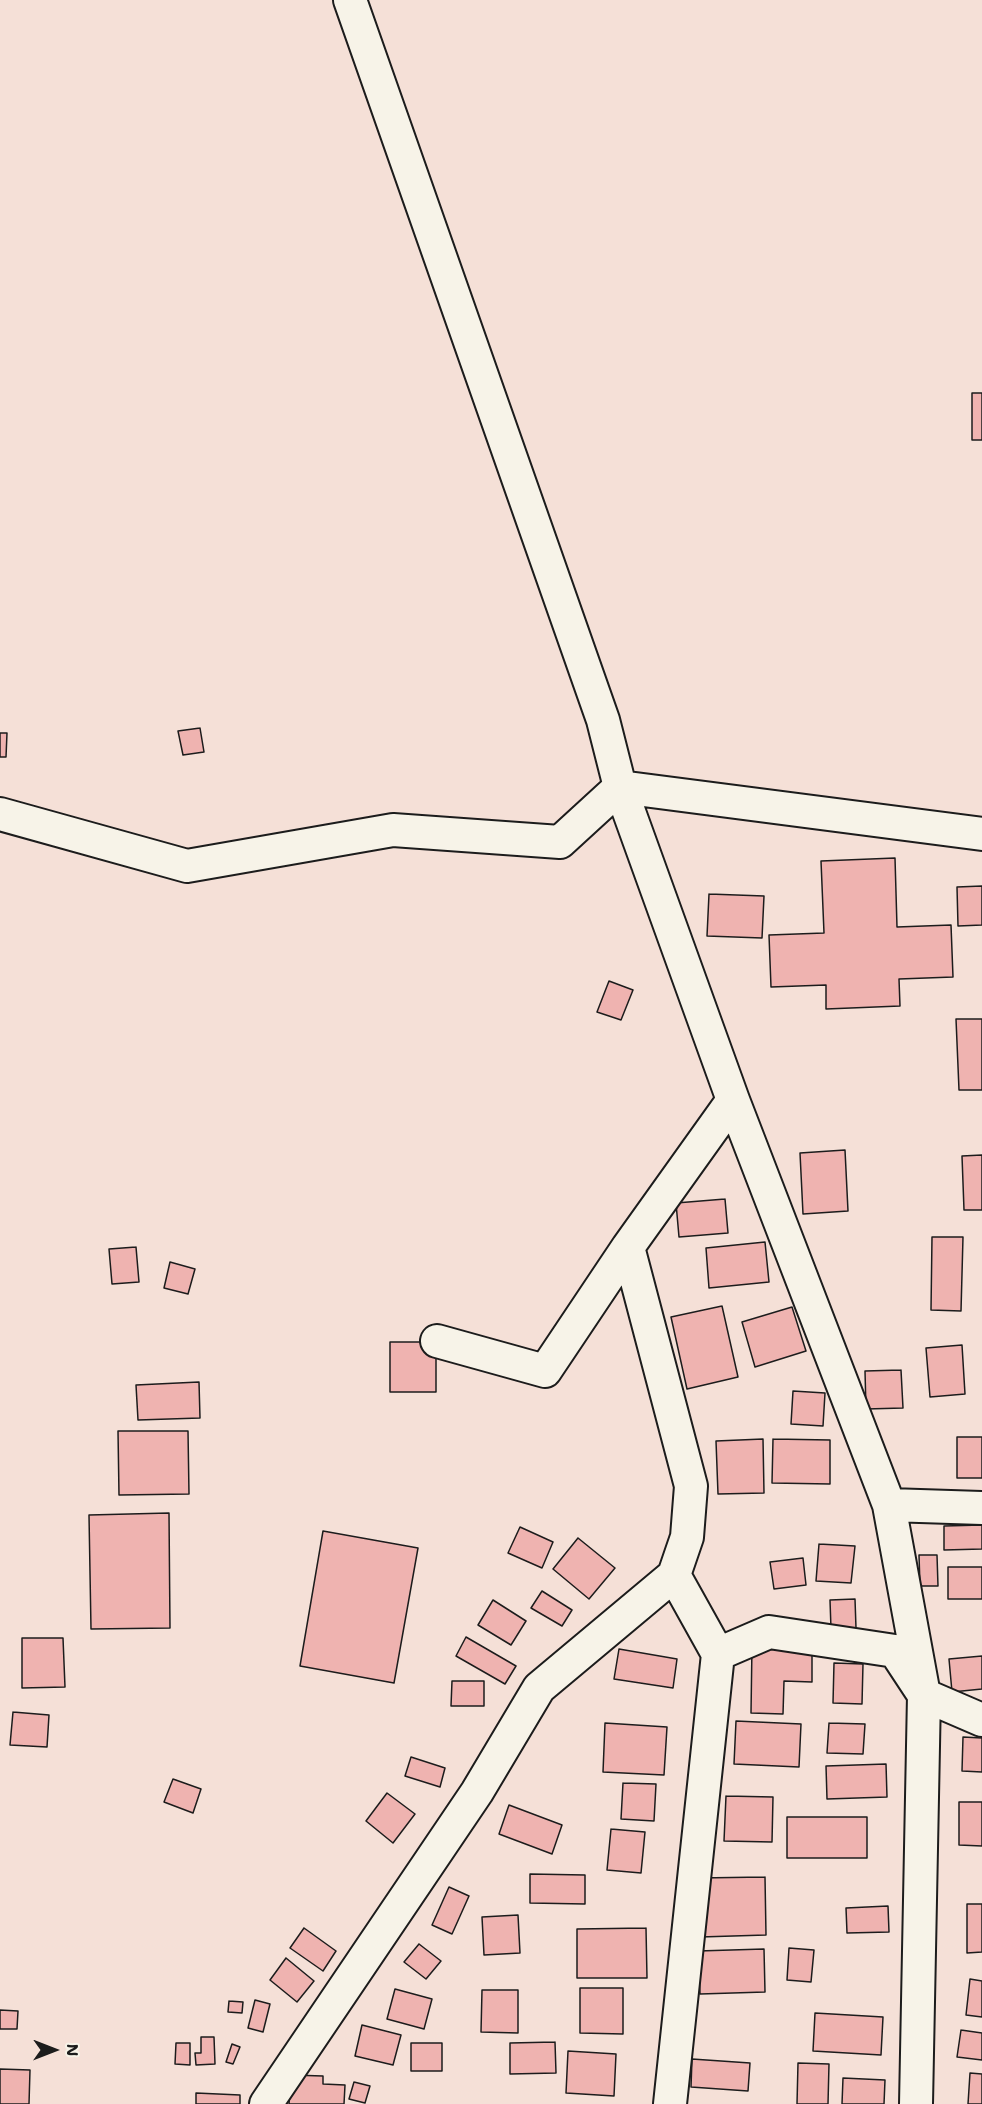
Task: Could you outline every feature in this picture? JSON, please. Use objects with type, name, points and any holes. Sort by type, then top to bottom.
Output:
[{"type":"street","points":[[350,0],[603,720],[620,787],[733,1100],[889,1504],[924,1695],[916,2104]]},
{"type":"street","points":[[0,814],[187,866],[393,830],[560,842],[620,787],[982,834]]},
{"type":"street","points":[[438,1341],[545,1371],[628,1247],[733,1100]]},
{"type":"street","points":[[266,2104],[477,1792],[539,1688],[674,1575],[687,1537],[691,1486],[628,1247]]},
{"type":"street","points":[[889,1504],[982,1508]]},
{"type":"street","points":[[670,2104],[718,1654],[674,1575]]},
{"type":"street","points":[[718,1654],[768,1632],[896,1651],[924,1695],[982,1720]]},
{"type":"building","points":[[972,393],[982,393],[982,440],[972,440]]},
{"type":"building","points":[[200,728],[204,752],[183,755],[178,731]]},
{"type":"building","points":[[0,733],[7,733],[6,757],[0,757]]},
{"type":"building","points":[[895,858],[897,927],[951,925],[953,977],[899,979],[900,1006],[826,1009],[826,985],[771,987],[769,935],[824,933],[821,861]]},
{"type":"building","points":[[982,886],[982,925],[958,926],[957,887]]},
{"type":"building","points":[[709,894],[764,896],[762,938],[707,936]]},
{"type":"building","points":[[609,981],[633,990],[621,1020],[597,1012]]},
{"type":"building","points":[[956,1019],[982,1019],[982,1090],[959,1090]]},
{"type":"building","points":[[845,1150],[848,1211],[803,1214],[800,1153]]},
{"type":"building","points":[[982,1155],[982,1210],[964,1210],[962,1156]]},
{"type":"building","points":[[725,1199],[728,1233],[679,1237],[676,1203]]},
{"type":"building","points":[[932,1237],[963,1237],[961,1311],[931,1310]]},
{"type":"building","points":[[765,1242],[769,1282],[709,1288],[706,1248]]},
{"type":"building","points":[[136,1247],[139,1282],[112,1284],[109,1249]]},
{"type":"building","points":[[170,1262],[195,1269],[188,1294],[164,1288]]},
{"type":"building","points":[[722,1306],[738,1377],[687,1389],[671,1317]]},
{"type":"building","points":[[792,1307],[806,1351],[755,1367],[742,1322]]},
{"type":"building","points":[[390,1342],[436,1342],[436,1392],[390,1392]]},
{"type":"building","points":[[962,1345],[965,1394],[930,1397],[926,1348]]},
{"type":"building","points":[[901,1370],[903,1408],[866,1409],[865,1371]]},
{"type":"building","points":[[199,1382],[200,1418],[138,1420],[136,1385]]},
{"type":"building","points":[[793,1391],[825,1393],[823,1426],[791,1424]]},
{"type":"building","points":[[118,1431],[188,1431],[189,1494],[119,1495]]},
{"type":"building","points":[[957,1437],[982,1437],[982,1478],[957,1478]]},
{"type":"building","points":[[763,1439],[764,1493],[718,1494],[716,1441]]},
{"type":"building","points":[[773,1439],[830,1440],[830,1484],[772,1483]]},
{"type":"building","points":[[169,1513],[170,1628],[91,1629],[89,1515]]},
{"type":"building","points":[[982,1525],[982,1549],[944,1550],[944,1526]]},
{"type":"building","points":[[520,1527],[553,1542],[542,1568],[508,1553]]},
{"type":"building","points":[[323,1531],[418,1548],[394,1683],[300,1666]]},
{"type":"building","points":[[578,1538],[615,1568],[589,1599],[553,1569]]},
{"type":"building","points":[[819,1544],[855,1546],[851,1583],[816,1581]]},
{"type":"building","points":[[919,1555],[937,1555],[938,1586],[920,1586]]},
{"type":"building","points":[[803,1558],[806,1585],[774,1589],[770,1562]]},
{"type":"building","points":[[948,1567],[982,1567],[982,1599],[948,1599]]},
{"type":"building","points":[[542,1591],[572,1610],[562,1626],[531,1608]]},
{"type":"building","points":[[855,1599],[856,1628],[831,1629],[830,1600]]},
{"type":"building","points":[[493,1600],[526,1621],[511,1645],[478,1625]]},
{"type":"building","points":[[466,1637],[516,1666],[505,1684],[456,1656]]},
{"type":"building","points":[[22,1638],[63,1638],[65,1687],[22,1688]]},
{"type":"building","points":[[752,1645],[812,1647],[812,1682],[784,1681],[783,1714],[751,1713]]},
{"type":"building","points":[[619,1649],[677,1659],[673,1688],[614,1679]]},
{"type":"building","points":[[982,1656],[982,1689],[952,1692],[949,1659]]},
{"type":"building","points":[[834,1663],[863,1664],[862,1704],[833,1703]]},
{"type":"building","points":[[452,1681],[484,1681],[484,1706],[451,1706]]},
{"type":"building","points":[[13,1712],[49,1715],[47,1747],[10,1745]]},
{"type":"building","points":[[736,1721],[801,1724],[799,1767],[734,1764]]},
{"type":"building","points":[[605,1723],[667,1727],[664,1775],[603,1772]]},
{"type":"building","points":[[829,1723],[865,1724],[863,1754],[827,1753]]},
{"type":"building","points":[[963,1737],[982,1738],[982,1772],[962,1771]]},
{"type":"building","points":[[411,1757],[445,1768],[440,1787],[405,1776]]},
{"type":"building","points":[[886,1764],[887,1797],[827,1799],[826,1766]]},
{"type":"building","points":[[173,1779],[201,1789],[193,1813],[164,1802]]},
{"type":"building","points":[[623,1783],[656,1784],[654,1821],[621,1819]]},
{"type":"building","points":[[387,1793],[415,1814],[393,1843],[366,1821]]},
{"type":"building","points":[[726,1796],[773,1797],[772,1842],[724,1841]]},
{"type":"building","points":[[959,1802],[982,1802],[982,1846],[959,1845]]},
{"type":"building","points":[[509,1805],[562,1825],[552,1854],[499,1834]]},
{"type":"building","points":[[787,1817],[867,1817],[867,1858],[787,1858]]},
{"type":"building","points":[[611,1829],[645,1832],[641,1873],[607,1870]]},
{"type":"building","points":[[530,1874],[585,1875],[585,1904],[530,1903]]},
{"type":"building","points":[[765,1877],[766,1935],[700,1937],[698,1878]]},
{"type":"building","points":[[449,1887],[469,1896],[452,1934],[432,1925]]},
{"type":"building","points":[[967,1904],[982,1904],[982,1952],[967,1953]]},
{"type":"building","points":[[888,1906],[889,1932],[847,1933],[846,1908]]},
{"type":"building","points":[[518,1915],[520,1953],[484,1955],[482,1917]]},
{"type":"building","points":[[304,1928],[336,1951],[323,1971],[290,1948]]},
{"type":"building","points":[[646,1928],[647,1978],[577,1978],[577,1929]]},
{"type":"building","points":[[419,1944],[441,1961],[426,1979],[404,1962]]},
{"type":"building","points":[[789,1948],[814,1950],[811,1982],[787,1980]]},
{"type":"building","points":[[764,1949],[765,1992],[700,1994],[698,1951]]},
{"type":"building","points":[[286,1958],[314,1981],[297,2002],[270,1980]]},
{"type":"building","points":[[970,1979],[982,1981],[982,2017],[966,2015]]},
{"type":"building","points":[[580,1988],[623,1988],[623,2034],[580,2033]]},
{"type":"building","points":[[395,1989],[432,1999],[424,2029],[387,2019]]},
{"type":"building","points":[[482,1990],[518,1990],[518,2033],[481,2032]]},
{"type":"building","points":[[255,2000],[270,2004],[263,2032],[248,2028]]},
{"type":"building","points":[[229,2001],[243,2002],[242,2013],[228,2012]]},
{"type":"building","points":[[0,2010],[18,2011],[17,2029],[0,2029]]},
{"type":"building","points":[[815,2013],[883,2017],[881,2055],[813,2051]]},
{"type":"building","points":[[362,2025],[401,2035],[393,2065],[355,2056]]},
{"type":"building","points":[[961,2030],[982,2033],[982,2060],[957,2057]]},
{"type":"building","points":[[201,2037],[214,2037],[215,2064],[196,2065],[195,2053],[201,2053]]},
{"type":"building","points":[[555,2042],[556,2073],[510,2074],[510,2043]]},
{"type":"building","points":[[176,2043],[190,2043],[190,2065],[175,2064]]},
{"type":"building","points":[[411,2043],[442,2043],[442,2071],[411,2071]]},
{"type":"building","points":[[232,2044],[240,2047],[233,2064],[226,2062]]},
{"type":"building","points":[[568,2051],[616,2054],[614,2096],[566,2093]]},
{"type":"building","points":[[692,2059],[750,2063],[748,2091],[691,2087]]},
{"type":"building","points":[[798,2063],[829,2064],[828,2104],[797,2104]]},
{"type":"building","points":[[0,2069],[30,2070],[29,2104],[0,2104]]},
{"type":"building","points":[[970,2073],[982,2074],[982,2104],[968,2104]]},
{"type":"building","points":[[291,2075],[323,2076],[323,2084],[345,2085],[344,2104],[289,2104]]},
{"type":"building","points":[[843,2078],[885,2080],[884,2104],[842,2104]]},
{"type":"building","points":[[354,2082],[370,2086],[365,2103],[349,2099]]},
{"type":"building","points":[[196,2093],[240,2095],[240,2104],[196,2104]]}]
